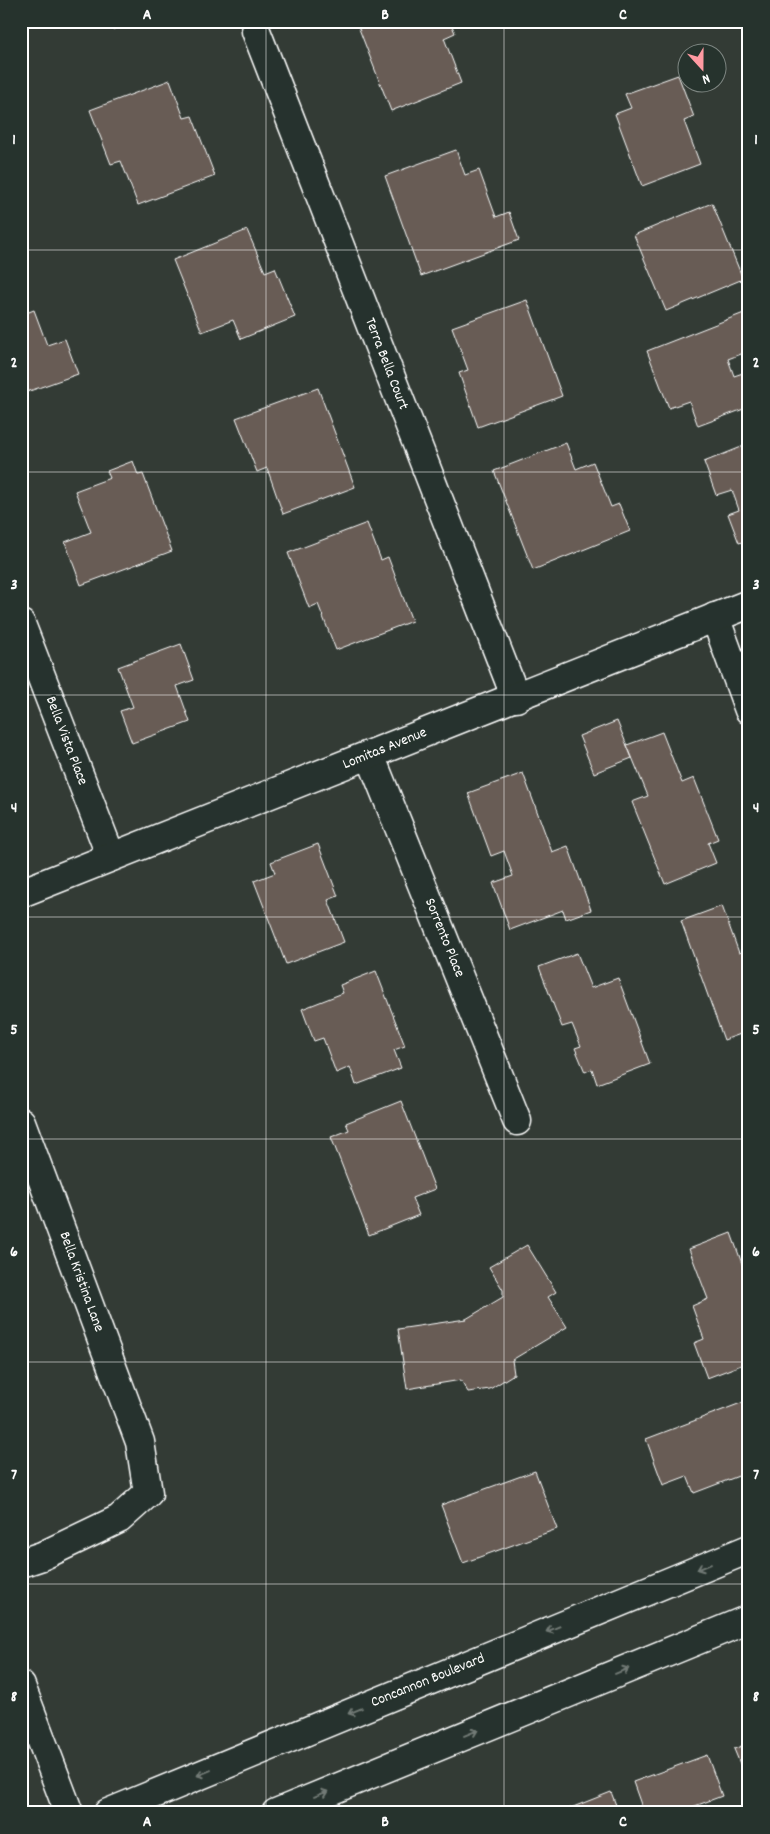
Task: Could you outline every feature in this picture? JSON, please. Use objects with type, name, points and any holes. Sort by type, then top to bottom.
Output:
[{"type":"street","name":"Terra Bella Court","points":[[256,31],[516,698]]},
{"type":"street","name":"Lomitas Avenue","points":[[21,893],[749,604]]},
{"type":"street","points":[[715,617],[749,710]]},
{"type":"street","name":"Bella Vista Place","points":[[21,624],[111,857]]},
{"type":"street","name":"Sorrento Place","points":[[370,755],[518,1121]]},
{"type":"street","name":"Bella Kristina Lane","points":[[21,1122],[140,1442],[148,1493],[119,1519],[42,1556],[21,1562]]},
{"type":"street","name":"Concannon Boulevard","points":[[108,1813],[749,1549]]},
{"type":"street","points":[[276,1813],[749,1619]]},
{"type":"street","points":[[21,1686],[69,1813]]},
{"type":"building","points":[[105,21],[123,21],[113,30]]},
{"type":"building","points":[[356,21],[450,21],[455,33],[444,38],[461,83],[391,111]]},
{"type":"building","points":[[678,75],[678,92],[684,92],[694,117],[684,121],[700,164],[642,186],[615,114],[631,108],[625,94]]},
{"type":"building","points":[[170,80],[184,118],[192,116],[215,176],[138,205],[121,161],[111,164],[90,110]]},
{"type":"building","points":[[456,150],[465,175],[479,170],[496,217],[509,212],[519,240],[421,276],[385,176]]},
{"type":"building","points":[[712,203],[743,279],[666,311],[634,235]]},
{"type":"building","points":[[247,230],[265,272],[275,268],[295,317],[241,339],[233,320],[202,332],[173,260]]},
{"type":"building","points":[[527,300],[562,396],[478,427],[459,373],[468,370],[452,327]]},
{"type":"building","points":[[34,310],[47,345],[65,339],[78,374],[21,394],[21,315]]},
{"type":"building","points":[[749,311],[749,351],[728,359],[734,376],[746,372],[749,379],[749,407],[698,426],[689,401],[669,408],[647,351]]},
{"type":"building","points":[[318,388],[355,487],[283,514],[267,468],[257,472],[236,418]]},
{"type":"building","points":[[566,443],[576,469],[593,462],[611,507],[619,504],[630,531],[533,570],[494,471]]},
{"type":"building","points":[[749,444],[749,540],[739,543],[728,514],[739,510],[732,490],[716,495],[704,462]]},
{"type":"building","points":[[133,461],[138,475],[143,474],[172,551],[81,585],[65,542],[91,532],[75,491],[110,478],[107,471]]},
{"type":"building","points":[[367,523],[381,560],[388,557],[412,621],[336,650],[318,604],[309,608],[288,553]]},
{"type":"building","points":[[181,644],[194,680],[177,686],[190,722],[132,743],[120,711],[133,707],[118,667]]},
{"type":"building","points":[[617,721],[632,758],[594,773],[579,736]]},
{"type":"building","points":[[662,732],[682,783],[694,778],[718,839],[708,843],[716,863],[665,884],[632,802],[648,796],[627,745]]},
{"type":"building","points":[[523,773],[552,852],[568,846],[591,910],[566,919],[563,910],[510,930],[493,883],[513,876],[504,851],[491,856],[468,793]]},
{"type":"building","points":[[318,844],[338,896],[328,900],[344,942],[286,964],[254,881],[275,873],[271,862]]},
{"type":"building","points":[[722,906],[739,953],[749,949],[749,1031],[724,1040],[681,921]]},
{"type":"building","points":[[577,953],[591,988],[618,978],[650,1064],[597,1084],[592,1069],[585,1072],[575,1048],[581,1046],[572,1024],[562,1027],[539,967]]},
{"type":"building","points":[[376,971],[405,1046],[394,1050],[401,1068],[356,1085],[350,1067],[336,1073],[323,1038],[314,1041],[302,1009],[343,993],[340,985]]},
{"type":"building","points":[[401,1101],[435,1189],[412,1198],[419,1215],[369,1235],[331,1137],[349,1130],[346,1123]]},
{"type":"building","points":[[731,1233],[749,1283],[749,1362],[707,1378],[694,1343],[704,1339],[692,1306],[708,1299],[689,1249]]},
{"type":"building","points":[[527,1245],[556,1292],[548,1297],[567,1327],[512,1360],[514,1374],[490,1389],[468,1392],[461,1380],[407,1389],[398,1329],[466,1319],[503,1297],[503,1290],[489,1267]]},
{"type":"building","points":[[749,1400],[749,1472],[694,1493],[687,1476],[663,1485],[646,1439]]},
{"type":"building","points":[[535,1471],[557,1529],[463,1563],[441,1505]]},
{"type":"building","points":[[749,1743],[749,1783],[748,1783],[734,1749]]},
{"type":"building","points":[[707,1755],[722,1796],[676,1813],[644,1813],[633,1782]]},
{"type":"building","points":[[611,1792],[619,1813],[558,1813]]}]
